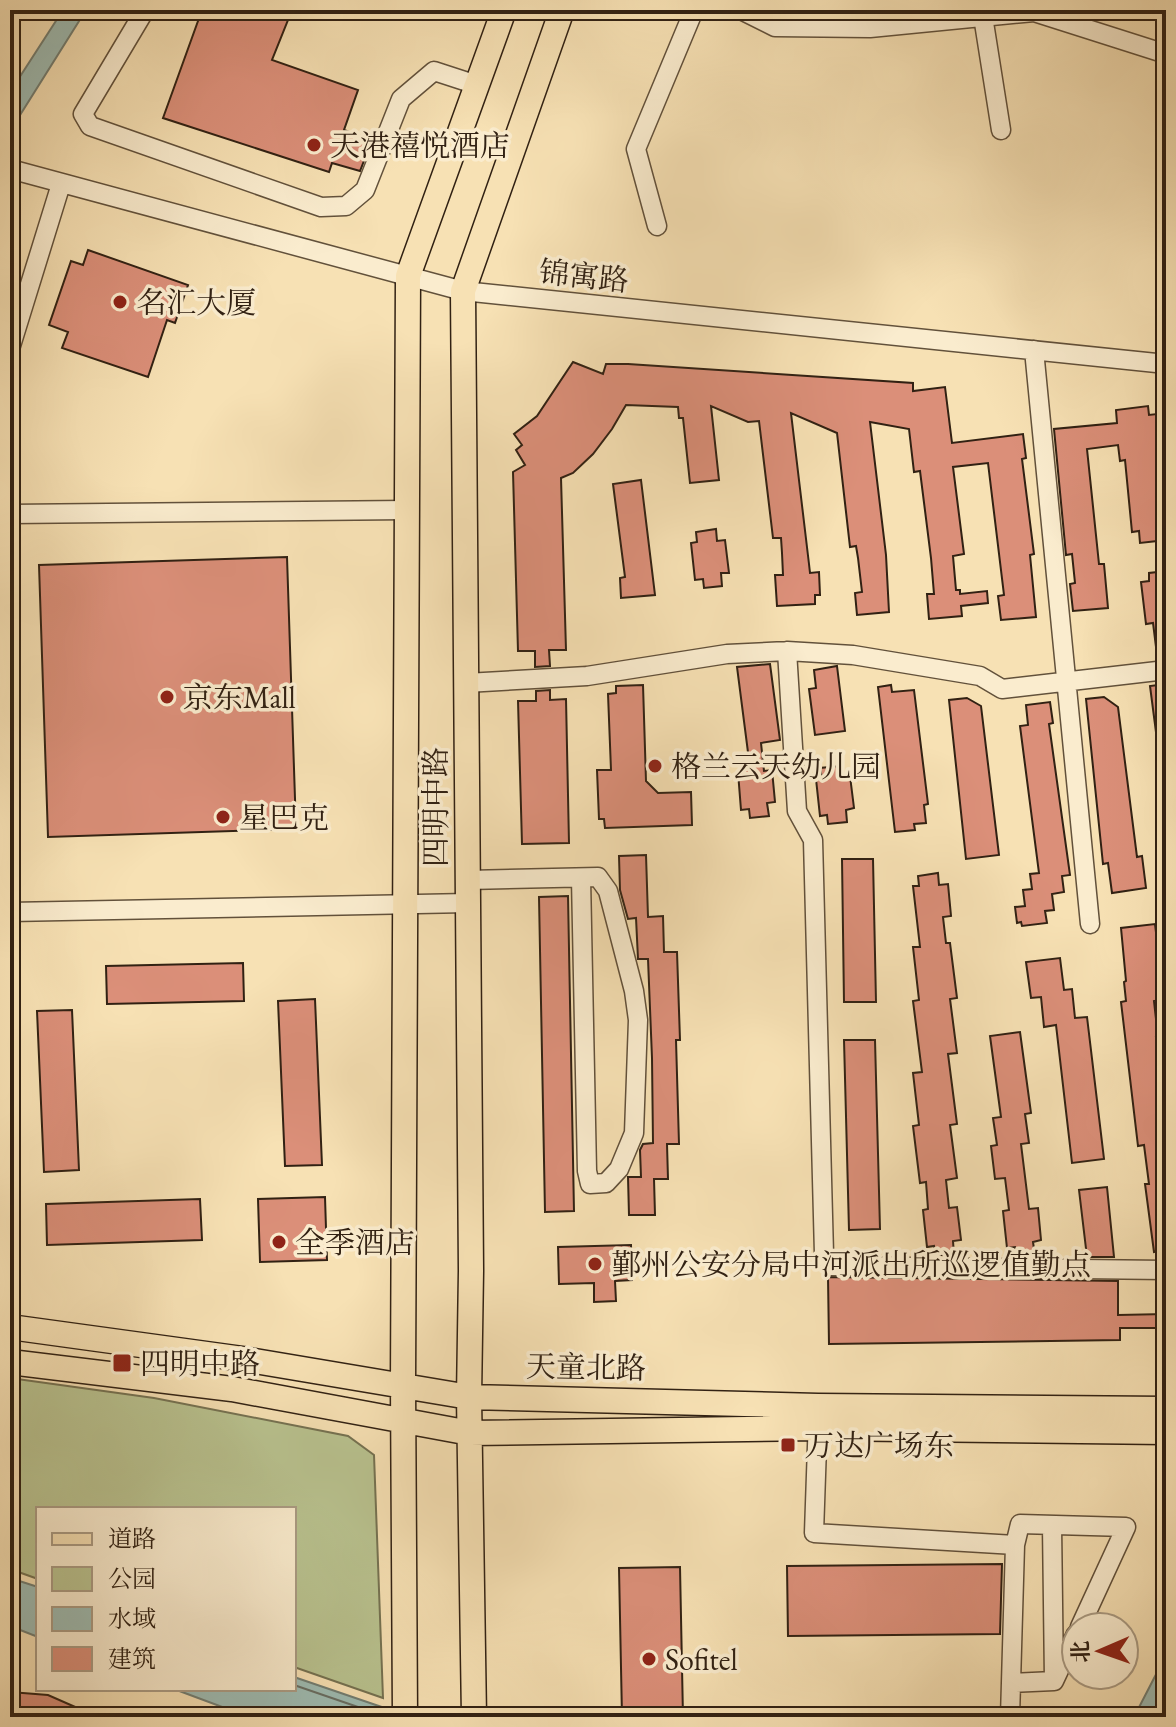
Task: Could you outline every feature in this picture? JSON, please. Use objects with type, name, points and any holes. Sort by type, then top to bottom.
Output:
[{"type":"main road","name":"四明中路","points":[[405,1717],[403,1385],[408,276],[504,10]]},
{"type":"main road","name":"四明中路","points":[[474,1717],[469,1397],[463,291],[562,10]]},
{"type":"main road","name":"天童北路","points":[[10,1327],[469,1397],[818,1417],[1166,1409]]},
{"type":"main road","points":[[10,1362],[232,1389],[470,1433],[818,1417],[1166,1432]]},
{"type":"street","points":[[145,10],[83,114],[90,126],[321,207],[346,206],[365,190],[401,99],[434,71],[477,85]]},
{"type":"street","points":[[657,226],[636,149],[694,10]]},
{"type":"street","points":[[741,10],[775,27],[870,28],[982,13],[1034,12],[1166,54]]},
{"type":"street","points":[[982,13],[1001,130]]},
{"type":"street","name":"锦寓路","points":[[14,170],[463,291],[1166,364]]},
{"type":"street","points":[[10,349],[61,184]]},
{"type":"street","points":[[1034,350],[1090,924]]},
{"type":"street","points":[[10,514],[407,510]]},
{"type":"street","points":[[787,651],[797,811],[813,840],[824,1254],[831,1266],[1166,1270]]},
{"type":"street","points":[[466,683],[587,676],[727,654],[787,651],[853,655],[980,676],[1002,689],[1166,670]]},
{"type":"street","points":[[10,912],[405,904],[468,891],[581,878],[598,877],[608,891],[634,991],[638,1020],[634,1133],[619,1169],[606,1183],[590,1184],[587,1171],[581,878]]},
{"type":"street","points":[[818,1417],[814,1533],[1015,1545]]},
{"type":"street","points":[[1010,1717],[1015,1545],[1020,1524],[1126,1527],[1087,1611]]},
{"type":"street","points":[[1052,1525],[1054,1681]]},
{"type":"street","points":[[1054,1681],[1060,1668]]},
{"type":"street","points":[[1011,1683],[1054,1681]]},
{"type":"green space","points":[[10,1378],[154,1398],[348,1436],[374,1455],[383,1698],[296,1668],[296,1507],[36,1507],[36,1578],[10,1569]]},
{"type":"water","points":[[63,10],[86,10],[10,131],[10,92]]},
{"type":"water","points":[[10,1578],[36,1586],[36,1636],[10,1626]]},
{"type":"water","points":[[1166,1655],[1166,1717],[1134,1717]]},
{"type":"water","points":[[296,1678],[411,1717],[249,1717],[179,1691],[296,1691]]},
{"type":"building","points":[[202,10],[292,10],[272,60],[358,90],[344,130],[372,140],[360,171],[332,163],[329,172],[163,118]]},
{"type":"building","name":"名汇大厦","points":[[88,250],[188,285],[175,323],[167,320],[148,377],[62,348],[68,332],[49,325],[71,261],[83,265]]},
{"type":"building","points":[[573,362],[603,374],[606,364],[628,364],[913,383],[913,391],[945,387],[952,443],[1023,434],[1026,458],[1022,459],[1034,554],[1030,555],[1036,617],[1001,620],[998,596],[1004,595],[988,463],[953,467],[964,554],[953,556],[956,590],[960,590],[960,594],[987,591],[988,603],[961,606],[962,616],[929,619],[927,594],[934,594],[931,558],[920,471],[914,472],[909,429],[870,422],[886,555],[889,612],[857,615],[855,593],[862,592],[856,546],[850,547],[837,433],[791,413],[810,573],[819,572],[820,595],[815,595],[815,604],[777,606],[775,575],[783,575],[781,538],[773,538],[759,421],[748,422],[711,406],[719,480],[690,483],[683,418],[679,418],[678,407],[626,405],[593,454],[573,473],[561,478],[566,650],[549,650],[550,666],[535,667],[535,651],[518,651],[513,472],[525,465],[516,450],[522,445],[514,434],[537,416]]},
{"type":"building","points":[[1148,406],[1149,415],[1166,413],[1166,456],[1158,457],[1166,540],[1140,543],[1139,531],[1132,532],[1125,460],[1120,461],[1118,445],[1087,449],[1099,564],[1104,564],[1108,608],[1073,611],[1070,584],[1075,583],[1072,554],[1066,555],[1054,429],[1117,423],[1116,410]]},
{"type":"building","points":[[641,480],[655,595],[621,598],[620,578],[625,577],[613,484]]},
{"type":"building","points":[[716,529],[717,541],[725,540],[729,573],[721,573],[722,586],[704,588],[703,579],[695,580],[691,543],[697,542],[696,532]]},
{"type":"building","name":"京东Mall","points":[[287,557],[296,829],[48,837],[39,565]]},
{"type":"building","points":[[1166,571],[1166,655],[1157,655],[1153,623],[1146,624],[1141,582],[1149,581],[1149,573]]},
{"type":"building","points":[[770,664],[780,740],[761,743],[764,771],[772,770],[775,802],[767,803],[769,816],[750,818],[749,809],[741,810],[738,772],[743,771],[742,761],[749,760],[737,667]]},
{"type":"building","points":[[837,666],[845,731],[815,735],[809,689],[816,688],[814,670]]},
{"type":"building","points":[[1166,684],[1166,739],[1157,740],[1150,686]]},
{"type":"building","points":[[643,685],[646,781],[658,793],[691,792],[692,825],[605,828],[604,819],[599,819],[597,770],[611,770],[608,694],[616,693],[616,686]]},
{"type":"building","points":[[891,685],[892,692],[914,690],[928,804],[924,805],[926,823],[914,824],[915,830],[895,832],[878,687]]},
{"type":"building","points":[[550,690],[550,700],[566,699],[569,843],[522,844],[518,701],[536,701],[536,691]]},
{"type":"building","points":[[1104,697],[1118,707],[1137,857],[1142,856],[1146,888],[1112,893],[1108,863],[1103,864],[1086,699]]},
{"type":"building","points":[[967,698],[981,706],[999,855],[966,859],[949,700]]},
{"type":"building","points":[[1050,702],[1053,723],[1049,724],[1070,875],[1062,876],[1064,892],[1052,894],[1054,910],[1045,911],[1047,923],[1022,926],[1021,922],[1017,923],[1015,907],[1025,906],[1023,890],[1032,889],[1030,874],[1039,873],[1020,726],[1028,725],[1026,705]]},
{"type":"building","points":[[840,766],[842,777],[850,776],[854,808],[846,810],[847,822],[828,824],[827,815],[820,816],[816,779],[822,778],[820,768]]},
{"type":"building","points":[[646,855],[648,917],[663,916],[664,952],[677,952],[679,1144],[667,1144],[668,1179],[654,1179],[655,1215],[629,1215],[628,1177],[641,1177],[640,1150],[643,1144],[653,1143],[652,1058],[648,959],[638,959],[636,918],[628,919],[620,890],[619,856]]},
{"type":"building","points":[[842,859],[873,859],[876,1002],[844,1002]]},
{"type":"building","points":[[938,873],[939,885],[948,884],[951,916],[943,917],[946,943],[950,943],[957,998],[950,999],[957,1053],[948,1054],[957,1124],[950,1125],[957,1178],[946,1180],[949,1208],[957,1207],[961,1240],[953,1241],[954,1255],[935,1255],[934,1246],[927,1247],[923,1210],[928,1209],[926,1182],[920,1183],[913,1126],[919,1125],[913,1073],[922,1072],[913,1001],[919,1000],[913,947],[920,947],[913,886],[919,886],[918,876]]},
{"type":"building","points":[[568,896],[574,1211],[545,1212],[539,897]]},
{"type":"building","points":[[1155,924],[1161,975],[1157,975],[1160,1000],[1154,1001],[1156,1037],[1166,1122],[1166,1250],[1154,1252],[1145,1184],[1149,1184],[1144,1145],[1138,1146],[1121,1002],[1126,1001],[1126,981],[1121,928]]},
{"type":"building","points":[[1060,958],[1064,990],[1072,989],[1075,1018],[1087,1017],[1104,1159],[1072,1163],[1056,1025],[1044,1027],[1041,997],[1031,998],[1026,962]]},
{"type":"building","points":[[243,963],[244,1001],[107,1004],[106,966]]},
{"type":"building","points":[[315,999],[322,1165],[285,1166],[278,1001]]},
{"type":"building","points":[[72,1010],[79,1170],[44,1172],[37,1011]]},
{"type":"building","points":[[1020,1032],[1031,1113],[1025,1114],[1029,1143],[1021,1144],[1029,1209],[1038,1208],[1041,1240],[1033,1242],[1035,1256],[1016,1256],[1015,1247],[1007,1248],[1003,1211],[1009,1210],[1005,1178],[995,1179],[991,1146],[997,1145],[993,1118],[1001,1117],[990,1036]]},
{"type":"building","points":[[844,1040],[875,1040],[880,1229],[849,1230]]},
{"type":"building","points":[[1107,1187],[1114,1257],[1087,1257],[1079,1190]]},
{"type":"building","points":[[325,1197],[327,1260],[260,1262],[258,1199]]},
{"type":"building","points":[[200,1199],[202,1240],[47,1245],[46,1204]]},
{"type":"building","name":"鄞州公安分局中河派出所巡逻值勤点","points":[[631,1245],[632,1280],[615,1281],[616,1301],[594,1302],[594,1283],[559,1284],[558,1247]]},
{"type":"building","points":[[828,1277],[1118,1281],[1118,1315],[1166,1314],[1166,1328],[1120,1328],[1120,1340],[829,1344]]},
{"type":"building","points":[[1002,1564],[1000,1634],[788,1636],[787,1566]]},
{"type":"building","points":[[680,1567],[683,1717],[622,1717],[619,1568]]},
{"type":"building","points":[[10,1692],[48,1695],[98,1717],[10,1717]]},
{"type":"place","name":"天港禧悦酒店","points":[[314,145]]},
{"type":"place","name":"名汇大厦","points":[[120,302]]},
{"type":"place","name":"京东Mall","points":[[167,697]]},
{"type":"place","name":"格兰云天幼儿园","points":[[655,766]]},
{"type":"place","name":"星巴克","points":[[223,817]]},
{"type":"place","name":"全季酒店","points":[[279,1242]]},
{"type":"place","name":"鄞州公安分局中河派出所巡逻值勤点","points":[[595,1264]]},
{"type":"place","name":"四明中路","points":[[122,1363]]},
{"type":"place","name":"万达广场东","points":[[788,1445]]},
{"type":"place","name":"Sofitel","points":[[649,1659]]}]
